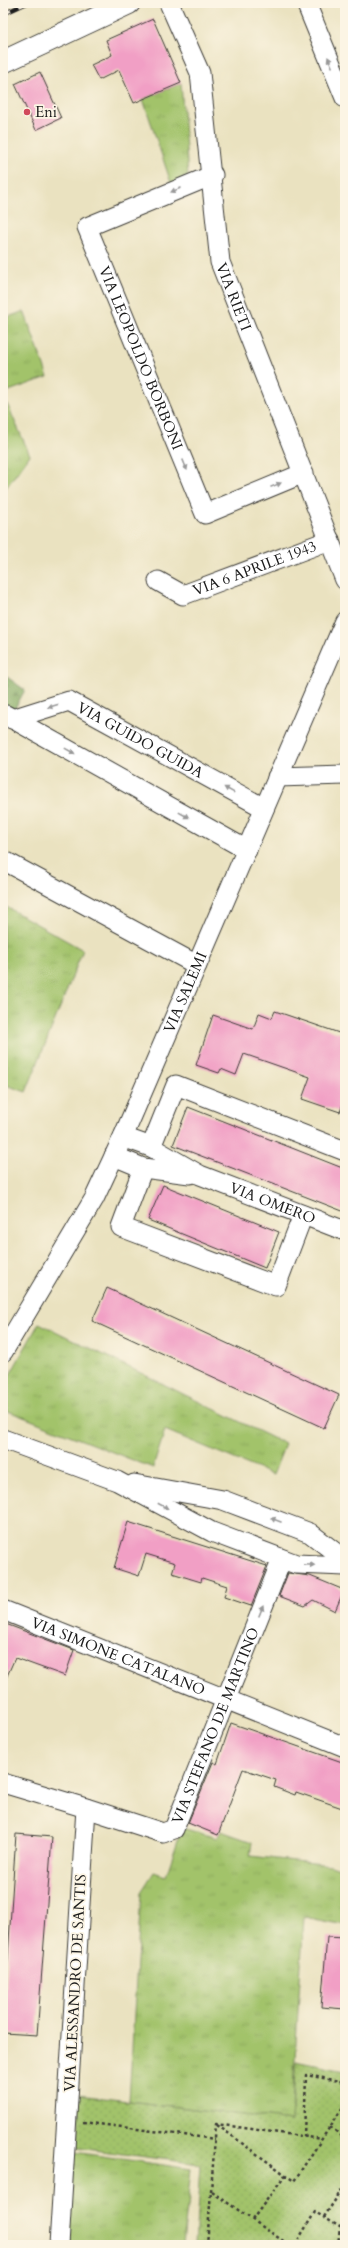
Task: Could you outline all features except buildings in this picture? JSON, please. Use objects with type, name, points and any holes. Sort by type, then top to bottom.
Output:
[{"type":"main road","points":[[3,62],[129,3]]},
{"type":"street","name":"VIA RIETI","points":[[169,3],[200,73],[213,176],[220,262],[345,580]]},
{"type":"street","points":[[306,3],[345,98]]},
{"type":"street","name":"VIA LEOPOLDO BORBONI","points":[[213,176],[87,227],[205,514],[304,473]]},
{"type":"street","name":"VIA 6 APRILE 1943","points":[[158,581],[183,595],[330,540]]},
{"type":"street","name":"VIA SALEMI","points":[[3,1352],[94,1199],[124,1136],[276,777],[345,621]]},
{"type":"street","name":"VIA GUIDO GUIDA","points":[[7,716],[69,701],[264,808]]},
{"type":"street","name":"VIA GUIDO GUIDA","points":[[7,716],[246,850]]},
{"type":"street","points":[[276,777],[345,775]]},
{"type":"street","points":[[3,860],[197,965]]},
{"type":"street","points":[[151,1147],[176,1084],[345,1151]]},
{"type":"street","points":[[124,1136],[151,1147],[200,1175]]},
{"type":"street","points":[[114,1156],[143,1168],[200,1175]]},
{"type":"street","points":[[143,1168],[121,1227],[276,1286],[303,1215]]},
{"type":"street","name":"VIA OMERO","points":[[200,1175],[345,1231]]},
{"type":"street","points":[[3,1439],[117,1481],[212,1532],[282,1559],[296,1564],[345,1566]]},
{"type":"street","points":[[117,1481],[223,1500],[310,1533],[345,1560]]},
{"type":"street","name":"VIA STEFANO DE MARTINO","points":[[86,1808],[163,1834],[174,1829],[282,1559]]},
{"type":"street","name":"VIA SIMONE CATALANO","points":[[3,1610],[345,1747]]},
{"type":"street","points":[[3,1783],[86,1808]]},
{"type":"street","name":"VIA ALESSANDRO DE SANTIS","points":[[59,2245],[86,1808]]},
{"type":"path","points":[[304,2137],[306,2075],[345,2082]]},
{"type":"path","points":[[216,2124],[294,2181],[345,2104]]},
{"type":"path","points":[[67,2120],[215,2139]]},
{"type":"path","points":[[216,2124],[322,2139]]},
{"type":"path","points":[[207,2245],[216,2124]]},
{"type":"path","points":[[330,2127],[345,2138]]},
{"type":"path","points":[[252,2220],[285,2175]]},
{"type":"path","points":[[324,2217],[345,2185]]},
{"type":"path","points":[[212,2192],[289,2245]]},
{"type":"path","points":[[295,2245],[315,2212],[340,2227],[338,2245]]},
{"type":"green space","points":[[181,83],[188,176],[172,186],[143,99]]},
{"type":"green space","points":[[24,311],[48,377],[3,393],[3,319]]},
{"type":"green space","points":[[3,395],[30,455],[3,492]]},
{"type":"green space","points":[[3,674],[25,690],[14,710],[3,704]]},
{"type":"green space","points":[[3,905],[83,950],[26,1092],[3,1084]]},
{"type":"green space","points":[[39,1323],[285,1444],[273,1475],[165,1430],[153,1468],[3,1409],[3,1387]]},
{"type":"green space","points":[[182,1828],[217,1838],[221,1831],[252,1842],[250,1856],[331,1865],[345,1870],[345,1925],[304,1917],[291,2121],[129,2101],[141,1892],[154,1872],[166,1876]]},
{"type":"green space","points":[[296,2061],[345,2071],[345,2245],[195,2245],[200,2164],[78,2148],[79,2095],[291,2121]]},
{"type":"green space","points":[[74,2152],[191,2169],[183,2245],[68,2245]]},
{"type":"railway","points":[[3,14],[27,3]]},
{"type":"place","name":"Eni","points":[[27,112]]}]
